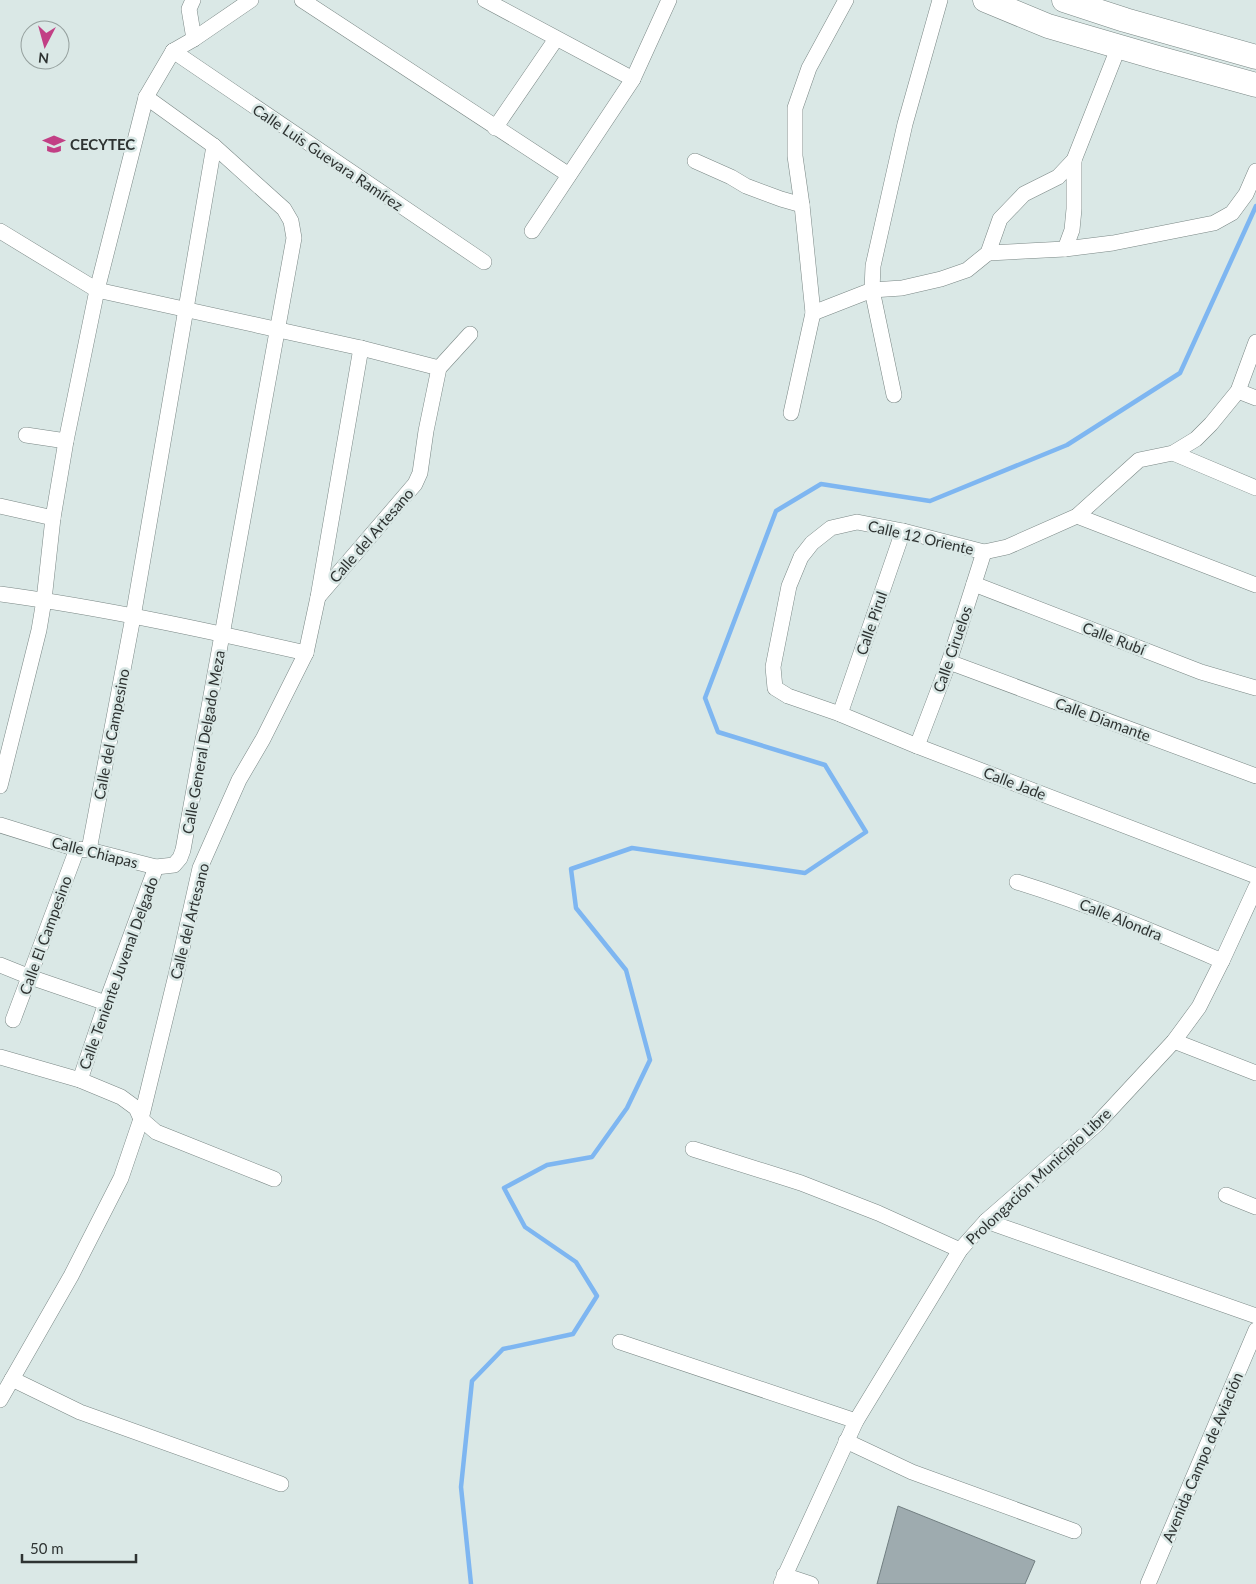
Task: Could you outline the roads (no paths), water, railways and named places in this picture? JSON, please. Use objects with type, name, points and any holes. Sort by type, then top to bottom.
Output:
[{"type":"main road","points":[[985,0],[1048,26],[1256,85]]},
{"type":"main road","points":[[1064,0],[1125,20],[1256,57]]},
{"type":"street","points":[[193,0],[189,9],[194,39]]},
{"type":"street","points":[[0,786],[39,630],[53,518],[66,441],[97,290],[146,97],[173,51],[194,39],[250,0]]},
{"type":"street","points":[[302,0],[569,175]]},
{"type":"street","points":[[485,0],[633,79]]},
{"type":"street","points":[[532,231],[633,79],[669,0]]},
{"type":"street","points":[[791,413],[813,313],[795,156],[795,108],[809,68],[846,0]]},
{"type":"street","points":[[894,395],[872,290],[873,266],[900,142],[940,0]]},
{"type":"street","points":[[495,128],[556,39]]},
{"type":"street","points":[[1065,248],[1072,230],[1074,160],[1119,46]]},
{"type":"street","name":"Calle Luis Guevara Ramírez","points":[[173,51],[484,262]]},
{"type":"street","name":"Calle General Delgado Meza","points":[[146,97],[214,146],[284,209],[291,222],[294,238],[183,850]]},
{"type":"street","name":"Calle del Campesino","points":[[83,850],[132,617],[214,146]]},
{"type":"street","points":[[813,313],[872,290],[902,288],[941,280],[966,270],[988,253],[1000,219],[1024,194],[1058,177],[1074,160]]},
{"type":"street","points":[[695,161],[780,200],[802,205]]},
{"type":"street","points":[[988,253],[1113,244],[1214,223],[1232,213],[1246,194],[1256,171]]},
{"type":"street","points":[[0,230],[97,290],[360,348],[439,368],[470,334]]},
{"type":"street","points":[[984,552],[1007,547],[1077,516],[1139,460],[1172,453],[1196,439],[1238,391],[1256,342]]},
{"type":"street","name":"Calle del Artesano","points":[[0,1400],[71,1276],[121,1178],[141,1119],[200,868],[239,780],[306,653],[318,597],[360,348]]},
{"type":"street","name":"Calle del Artesano","points":[[318,597],[416,484],[420,473],[426,431],[439,368]]},
{"type":"street","points":[[1238,391],[1256,398]]},
{"type":"street","points":[[26,435],[66,441]]},
{"type":"street","points":[[1172,453],[1256,488]]},
{"type":"street","points":[[0,506],[53,518]]},
{"type":"street","points":[[1077,516],[1256,585]]},
{"type":"street","name":"Calle 12 Oriente","points":[[775,688],[773,666],[788,586],[801,557],[812,543],[831,528],[857,522],[903,531],[984,552]]},
{"type":"street","name":"Calle Pirul","points":[[840,714],[903,531]]},
{"type":"street","name":"Calle Ciruelos","points":[[917,746],[949,662],[984,552]]},
{"type":"street","name":"Calle Rubí","points":[[974,584],[1201,672],[1256,688]]},
{"type":"street","points":[[0,594],[44,600],[222,634],[306,653]]},
{"type":"street","name":"Calle Diamante","points":[[949,662],[1256,776]]},
{"type":"street","name":"Calle Jade","points":[[775,688],[788,696],[840,714],[917,746],[1256,876]]},
{"type":"street","name":"Calle Chiapas","points":[[0,825],[83,850],[156,866],[174,865],[180,858],[183,850]]},
{"type":"street","name":"Calle El Campesino","points":[[13,1020],[83,850]]},
{"type":"street","name":"Calle Teniente Juvenal Delgado","points":[[80,1080],[156,866]]},
{"type":"street","name":"Calle Alondra","points":[[1017,882],[1065,897],[1134,923],[1222,961]]},
{"type":"street","name":"Prolongación Municipio Libre","points":[[782,1579],[856,1421],[960,1250],[986,1221],[1097,1124],[1174,1041],[1199,1007],[1256,887]]},
{"type":"street","points":[[0,965],[106,1003]]},
{"type":"street","points":[[1174,1041],[1256,1073]]},
{"type":"street","points":[[0,1058],[80,1080],[120,1097],[136,1108],[141,1119],[156,1132],[274,1179]]},
{"type":"street","points":[[693,1149],[801,1182],[878,1213],[960,1250]]},
{"type":"street","points":[[1226,1195],[1256,1208]]},
{"type":"street","points":[[986,1221],[1256,1316]]},
{"type":"street","name":"Avenida Campo de Aviación","points":[[1154,1582],[1256,1330]]},
{"type":"street","points":[[620,1342],[856,1421]]},
{"type":"street","points":[[12,1379],[80,1412],[281,1484]]},
{"type":"street","points":[[846,1441],[912,1472],[1074,1531]]},
{"type":"street","points":[[782,1579],[811,1584]]},
{"type":"waterway","points":[[471,1584],[461,1487],[472,1381],[503,1349],[573,1334],[597,1296],[576,1262],[525,1227],[504,1188],[547,1165],[592,1157],[627,1108],[650,1060],[626,970],[576,908],[571,869],[632,848],[805,873],[866,832],[825,765],[718,732],[705,698],[776,511],[821,484],[930,501],[1067,445],[1180,373],[1256,206]]},
{"type":"place","name":"CECYTEC","points":[[54,144]]}]
